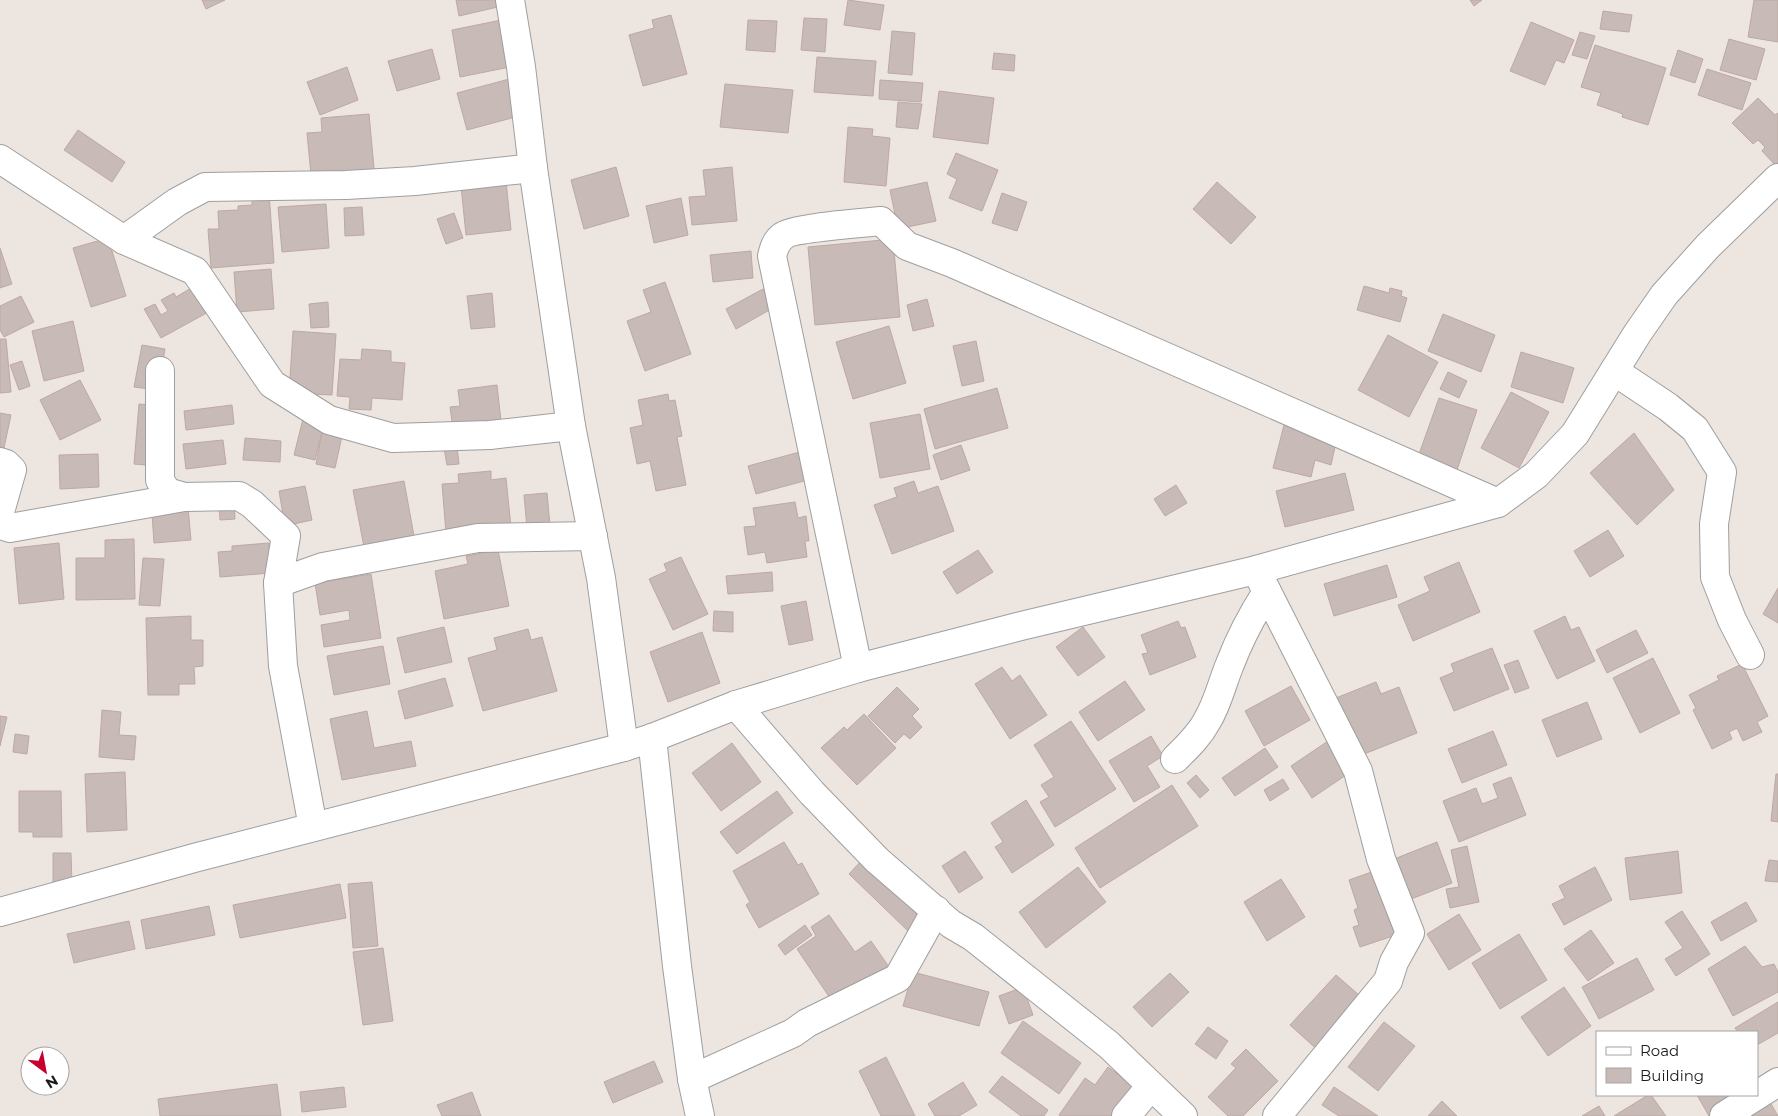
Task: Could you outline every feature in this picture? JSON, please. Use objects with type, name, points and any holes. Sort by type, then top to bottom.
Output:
[{"type":"street","points":[[510,0],[571,426],[601,578],[624,747]]},
{"type":"street","points":[[0,159],[124,240],[195,271],[272,384],[329,420],[393,438],[490,435],[571,426]]},
{"type":"street","points":[[124,240],[177,202],[205,187],[346,185],[415,181],[534,168]]},
{"type":"street","points":[[0,912],[313,827],[624,747],[736,705],[858,668],[1021,626],[1262,581],[1498,503],[1536,475],[1575,434],[1664,295],[1708,246],[1778,178]]},
{"type":"street","points":[[858,668],[772,256],[775,244],[784,234],[881,221],[907,246],[952,263],[1498,503]]},
{"type":"street","points":[[160,371],[160,480],[167,492],[184,497]]},
{"type":"street","points":[[1614,371],[1668,407],[1695,429],[1722,472],[1714,524],[1714,577],[1732,620],[1750,655]]},
{"type":"street","points":[[0,462],[6,464],[12,470],[0,512]]},
{"type":"street","points":[[0,522],[10,528],[184,497],[239,496],[252,504],[286,536],[278,583],[282,666],[313,827]]},
{"type":"street","points":[[278,583],[323,567],[478,538],[593,536]]},
{"type":"street","points":[[1175,760],[1194,740],[1214,708],[1262,581]]},
{"type":"street","points":[[1262,581],[1358,771],[1381,859],[1410,933],[1394,962],[1388,981],[1278,1116]]},
{"type":"street","points":[[736,705],[812,793],[877,860],[951,924],[973,937],[1109,1045],[1183,1116]]},
{"type":"street","points":[[652,738],[676,957],[692,1079],[700,1116]]},
{"type":"street","points":[[692,1079],[792,1033],[807,1023],[898,978],[936,910]]},
{"type":"street","points":[[1758,1095],[1778,1082]]},
{"type":"street","points":[[1126,1116],[1151,1086]]},
{"type":"street","points":[[1724,1116],[1756,1096]]},
{"type":"building","points":[[202,0],[225,0],[206,9]]},
{"type":"building","points":[[456,0],[501,0],[502,6],[459,16]]},
{"type":"building","points":[[848,0],[884,5],[880,30],[844,25]]},
{"type":"building","points":[[1470,0],[1482,0],[1474,6]]},
{"type":"building","points":[[1754,0],[1778,0],[1778,42],[1748,37]]},
{"type":"building","points":[[1603,11],[1632,15],[1629,32],[1600,29]]},
{"type":"building","points":[[671,15],[687,74],[643,86],[629,35],[654,28],[652,20]]},
{"type":"building","points":[[516,17],[525,64],[460,77],[452,30]]},
{"type":"building","points":[[804,18],[827,19],[825,52],[801,50]]},
{"type":"building","points":[[748,20],[777,21],[775,52],[746,50]]},
{"type":"building","points":[[1531,22],[1574,40],[1564,63],[1556,60],[1545,85],[1510,71]]},
{"type":"building","points":[[892,31],[915,33],[912,75],[888,73]]},
{"type":"building","points":[[1580,32],[1595,36],[1587,59],[1572,55]]},
{"type":"building","points":[[1729,39],[1765,49],[1756,80],[1720,70]]},
{"type":"building","points":[[1595,45],[1666,68],[1648,125],[1622,117],[1623,114],[1597,105],[1601,93],[1581,87]]},
{"type":"building","points":[[432,49],[440,79],[397,91],[388,61]]},
{"type":"building","points":[[1678,50],[1703,59],[1695,83],[1670,75]]},
{"type":"building","points":[[994,53],[1015,55],[1014,71],[992,69]]},
{"type":"building","points":[[817,57],[876,61],[873,96],[814,92]]},
{"type":"building","points":[[347,67],[358,100],[320,115],[307,82]]},
{"type":"building","points":[[1707,69],[1751,83],[1742,110],[1698,95]]},
{"type":"building","points":[[513,78],[523,115],[467,130],[457,93]]},
{"type":"building","points":[[880,80],[923,83],[921,102],[879,99]]},
{"type":"building","points":[[725,84],[793,90],[788,133],[720,127]]},
{"type":"building","points":[[939,91],[994,98],[988,144],[933,137]]},
{"type":"building","points":[[1758,98],[1775,115],[1778,113],[1778,164],[1776,166],[1762,151],[1765,147],[1758,140],[1753,144],[1732,123]]},
{"type":"building","points":[[898,102],[922,104],[918,129],[896,127]]},
{"type":"building","points":[[369,114],[375,179],[312,185],[307,133],[322,132],[321,118]]},
{"type":"building","points":[[848,127],[873,129],[872,136],[890,138],[886,186],[844,182]]},
{"type":"building","points":[[78,130],[125,162],[112,182],[64,150]]},
{"type":"building","points":[[956,153],[998,170],[982,211],[949,198],[957,179],[947,174]]},
{"type":"building","points":[[616,167],[629,216],[584,229],[571,180]]},
{"type":"building","points":[[732,167],[737,221],[692,225],[689,197],[706,196],[703,170]]},
{"type":"building","points":[[506,181],[511,230],[466,235],[461,186]]},
{"type":"building","points":[[927,182],[936,221],[898,229],[890,190]]},
{"type":"building","points":[[1217,182],[1256,217],[1231,244],[1193,209]]},
{"type":"building","points":[[269,192],[274,263],[211,268],[208,229],[219,229],[218,211],[238,210],[238,206],[252,205],[252,193]]},
{"type":"building","points":[[1002,193],[1027,202],[1017,231],[992,223]]},
{"type":"building","points":[[681,198],[688,235],[654,243],[646,206]]},
{"type":"building","points":[[326,204],[329,248],[282,252],[278,207]]},
{"type":"building","points":[[362,207],[364,235],[345,236],[344,208]]},
{"type":"building","points":[[454,213],[463,238],[446,244],[437,219]]},
{"type":"building","points":[[108,238],[126,296],[91,307],[73,248]]},
{"type":"building","points":[[893,239],[900,317],[815,325],[808,247]]},
{"type":"building","points":[[0,248],[12,284],[0,288]]},
{"type":"building","points":[[751,251],[753,278],[713,282],[710,255]]},
{"type":"building","points":[[271,269],[274,309],[237,312],[234,272]]},
{"type":"building","points":[[665,282],[691,354],[645,371],[627,321],[651,312],[643,290]]},
{"type":"building","points":[[198,284],[212,310],[161,338],[144,309],[155,304],[161,315],[168,311],[161,300],[174,293],[176,297]]},
{"type":"building","points":[[1364,286],[1389,293],[1390,288],[1402,291],[1401,296],[1407,298],[1400,322],[1357,310]]},
{"type":"building","points":[[763,289],[773,308],[736,329],[726,309]]},
{"type":"building","points":[[492,293],[495,327],[471,329],[467,296]]},
{"type":"building","points":[[21,296],[34,322],[4,337],[0,330],[0,306]]},
{"type":"building","points":[[927,299],[934,326],[913,331],[907,305]]},
{"type":"building","points":[[328,302],[329,327],[311,328],[309,304]]},
{"type":"building","points":[[1443,314],[1495,335],[1481,372],[1428,351]]},
{"type":"building","points":[[73,321],[84,371],[44,381],[32,331]]},
{"type":"building","points":[[889,326],[906,383],[853,399],[836,342]]},
{"type":"building","points":[[293,331],[336,334],[332,395],[289,393]]},
{"type":"building","points":[[1388,335],[1438,362],[1409,417],[1358,390]]},
{"type":"building","points":[[0,339],[6,339],[11,392],[0,393]]},
{"type":"building","points":[[976,341],[984,381],[962,386],[953,346]]},
{"type":"building","points":[[142,345],[165,349],[158,390],[134,387]]},
{"type":"building","points":[[362,349],[391,351],[391,362],[405,363],[402,400],[372,398],[371,410],[349,409],[350,397],[337,396],[340,359],[361,360]]},
{"type":"building","points":[[1521,352],[1574,368],[1563,403],[1511,387]]},
{"type":"building","points":[[22,361],[30,386],[19,390],[10,365]]},
{"type":"building","points":[[1448,372],[1467,381],[1459,398],[1440,389]]},
{"type":"building","points":[[80,380],[101,420],[60,440],[40,400]]},
{"type":"building","points":[[497,385],[502,430],[454,436],[450,407],[460,406],[458,390]]},
{"type":"building","points":[[997,388],[1008,428],[935,449],[924,409]]},
{"type":"building","points":[[1511,392],[1549,412],[1519,468],[1481,448]]},
{"type":"building","points":[[668,394],[669,401],[675,400],[682,436],[677,437],[686,485],[656,491],[650,461],[637,464],[630,428],[643,425],[638,400]]},
{"type":"building","points":[[1439,398],[1477,410],[1457,470],[1418,457]]},
{"type":"building","points":[[139,404],[163,406],[158,466],[134,464]]},
{"type":"building","points":[[232,405],[234,424],[186,430],[184,411]]},
{"type":"building","points":[[305,411],[326,415],[315,460],[294,455]]},
{"type":"building","points":[[0,413],[11,415],[4,448],[0,447]]},
{"type":"building","points":[[920,414],[930,469],[880,478],[870,423]]},
{"type":"building","points":[[1284,425],[1337,438],[1331,465],[1315,460],[1311,477],[1273,468]]},
{"type":"building","points":[[322,432],[342,436],[335,468],[316,464]]},
{"type":"building","points":[[1634,433],[1674,490],[1637,525],[1590,473]]},
{"type":"building","points":[[245,438],[281,441],[280,462],[243,460]]},
{"type":"building","points":[[223,440],[226,464],[186,469],[183,444]]},
{"type":"building","points":[[961,445],[970,470],[941,480],[933,455]]},
{"type":"building","points":[[457,446],[459,464],[447,465],[444,448]]},
{"type":"building","points":[[807,450],[815,478],[756,494],[748,466]]},
{"type":"building","points":[[98,454],[99,487],[60,489],[59,455]]},
{"type":"building","points":[[491,471],[491,480],[506,478],[511,527],[446,533],[442,484],[459,483],[458,474]]},
{"type":"building","points":[[1345,473],[1354,510],[1285,527],[1276,491]]},
{"type":"building","points":[[404,481],[416,547],[366,557],[353,490]]},
{"type":"building","points":[[914,481],[918,493],[938,486],[954,531],[892,554],[874,505],[897,497],[894,488]]},
{"type":"building","points":[[1176,485],[1187,503],[1165,516],[1154,499]]},
{"type":"building","points":[[305,486],[312,520],[285,526],[279,491]]},
{"type":"building","points":[[547,493],[550,525],[527,528],[524,495]]},
{"type":"building","points":[[234,501],[235,519],[220,520],[219,502]]},
{"type":"building","points":[[795,502],[798,518],[806,516],[809,541],[805,541],[807,557],[767,563],[765,552],[748,555],[744,527],[756,526],[753,508]]},
{"type":"building","points":[[188,507],[191,540],[154,543],[152,514]]},
{"type":"building","points":[[1608,530],[1624,556],[1590,577],[1574,551]]},
{"type":"building","points":[[134,539],[135,599],[76,600],[76,558],[105,558],[105,540]]},
{"type":"building","points":[[59,543],[64,599],[19,604],[14,548]]},
{"type":"building","points":[[269,543],[271,573],[220,577],[218,552],[232,551],[232,546]]},
{"type":"building","points":[[498,550],[509,606],[444,619],[435,571],[468,564],[466,556]]},
{"type":"building","points":[[978,550],[993,572],[957,594],[943,572]]},
{"type":"building","points":[[681,557],[708,614],[673,630],[649,579],[667,571],[664,564]]},
{"type":"building","points":[[143,558],[164,559],[160,606],[139,605]]},
{"type":"building","points":[[1459,562],[1480,612],[1413,641],[1398,605],[1430,591],[1424,577]]},
{"type":"building","points":[[1387,565],[1397,597],[1334,616],[1324,584]]},
{"type":"building","points":[[772,572],[773,591],[728,594],[726,576]]},
{"type":"building","points":[[371,574],[381,638],[324,647],[321,625],[350,620],[349,610],[320,615],[315,583]]},
{"type":"building","points":[[1778,588],[1778,623],[1763,614]]},
{"type":"building","points":[[806,601],[813,640],[789,645],[781,606]]},
{"type":"building","points":[[714,611],[733,612],[733,632],[713,631]]},
{"type":"building","points":[[191,616],[191,640],[203,640],[203,666],[194,667],[195,684],[179,684],[179,695],[148,695],[146,618]]},
{"type":"building","points":[[1565,616],[1571,630],[1579,627],[1595,661],[1557,679],[1534,631]]},
{"type":"building","points":[[1178,621],[1181,628],[1185,627],[1196,657],[1150,675],[1142,654],[1148,653],[1141,635]]},
{"type":"building","points":[[444,627],[452,662],[405,673],[397,638]]},
{"type":"building","points":[[1083,627],[1105,657],[1078,676],[1056,647]]},
{"type":"building","points":[[528,629],[531,640],[542,637],[557,691],[483,711],[468,658],[497,650],[494,638]]},
{"type":"building","points":[[1636,630],[1648,653],[1607,673],[1596,650]]},
{"type":"building","points":[[702,632],[720,683],[668,702],[650,652]]},
{"type":"building","points":[[383,646],[390,684],[334,695],[327,656]]},
{"type":"building","points":[[1492,648],[1509,689],[1454,711],[1440,678],[1454,672],[1451,664]]},
{"type":"building","points":[[1653,658],[1680,713],[1640,733],[1613,678]]},
{"type":"building","points":[[1518,660],[1529,688],[1515,693],[1504,665]]},
{"type":"building","points":[[1742,664],[1768,716],[1757,722],[1762,732],[1743,741],[1737,728],[1729,732],[1732,739],[1712,749],[1693,710],[1696,708],[1689,695],[1719,680],[1717,676]]},
{"type":"building","points":[[1002,667],[1012,681],[1020,675],[1047,715],[1010,739],[975,684]]},
{"type":"building","points":[[445,678],[453,706],[405,719],[398,691]]},
{"type":"building","points":[[1125,681],[1145,710],[1098,741],[1079,712]]},
{"type":"building","points":[[1376,682],[1381,694],[1399,687],[1417,733],[1354,758],[1331,700]]},
{"type":"building","points":[[1291,686],[1310,720],[1264,746],[1245,711]]},
{"type":"building","points":[[897,687],[919,709],[912,716],[922,727],[910,739],[904,734],[895,743],[868,716]]},
{"type":"building","points":[[1587,702],[1602,739],[1557,757],[1542,720]]},
{"type":"building","points":[[102,710],[121,712],[119,735],[136,736],[134,760],[99,757]]},
{"type":"building","points":[[367,711],[374,748],[411,741],[416,766],[342,780],[330,719]]},
{"type":"building","points":[[864,714],[896,748],[857,785],[821,748],[844,727],[847,730]]},
{"type":"building","points":[[0,716],[7,717],[0,746]]},
{"type":"building","points":[[1071,721],[1116,789],[1055,827],[1040,802],[1049,797],[1041,785],[1054,777],[1034,745]]},
{"type":"building","points":[[1493,731],[1507,765],[1462,783],[1448,749]]},
{"type":"building","points":[[15,734],[29,736],[27,754],[13,752]]},
{"type":"building","points":[[1151,736],[1163,756],[1147,766],[1160,787],[1134,802],[1109,761]]},
{"type":"building","points":[[1334,737],[1355,769],[1312,798],[1291,766]]},
{"type":"building","points":[[732,743],[761,782],[721,811],[692,773]]},
{"type":"building","points":[[1265,748],[1278,767],[1235,796],[1222,778]]},
{"type":"building","points":[[125,772],[127,830],[87,832],[85,774]]},
{"type":"building","points":[[1776,774],[1778,774],[1778,822],[1771,821]]},
{"type":"building","points":[[1196,775],[1209,790],[1200,798],[1187,783]]},
{"type":"building","points":[[1511,777],[1526,815],[1459,842],[1443,801],[1476,788],[1482,804],[1498,798],[1493,784]]},
{"type":"building","points":[[1283,779],[1289,789],[1270,801],[1264,790]]},
{"type":"building","points":[[1172,785],[1198,826],[1100,888],[1075,848]]},
{"type":"building","points":[[19,791],[61,791],[62,837],[33,837],[33,832],[19,832]]},
{"type":"building","points":[[777,791],[793,813],[737,854],[720,832]]},
{"type":"building","points":[[1026,800],[1054,845],[1012,873],[995,847],[1003,842],[991,823]]},
{"type":"building","points":[[784,842],[798,865],[802,863],[819,894],[759,928],[746,905],[750,902],[733,871]]},
{"type":"building","points":[[1437,842],[1452,883],[1401,903],[1384,863]]},
{"type":"building","points":[[1467,846],[1479,902],[1450,908],[1446,889],[1459,887],[1451,850]]},
{"type":"building","points":[[965,851],[983,878],[959,893],[942,866]]},
{"type":"building","points":[[1678,851],[1682,893],[1630,900],[1625,858]]},
{"type":"building","points":[[53,853],[71,853],[72,884],[53,885]]},
{"type":"building","points":[[862,860],[921,918],[908,931],[849,874]]},
{"type":"building","points":[[1769,860],[1778,861],[1778,882],[1765,881]]},
{"type":"building","points":[[1078,867],[1106,902],[1046,948],[1019,912]]},
{"type":"building","points":[[1595,867],[1612,900],[1564,925],[1552,904],[1565,898],[1559,886]]},
{"type":"building","points":[[1380,869],[1402,933],[1360,947],[1353,927],[1359,925],[1354,910],[1358,908],[1349,880]]},
{"type":"building","points":[[1281,879],[1305,917],[1267,941],[1244,902]]},
{"type":"building","points":[[372,882],[378,946],[353,948],[348,884]]},
{"type":"building","points":[[340,884],[346,918],[240,938],[233,905]]},
{"type":"building","points":[[1746,902],[1757,921],[1721,941],[1711,922]]},
{"type":"building","points":[[209,906],[215,935],[146,949],[141,920]]},
{"type":"building","points":[[1682,911],[1710,954],[1676,976],[1665,959],[1683,948],[1665,922]]},
{"type":"building","points":[[1459,914],[1481,950],[1449,970],[1427,934]]},
{"type":"building","points":[[829,915],[855,952],[871,941],[889,967],[834,1004],[797,949],[816,936],[811,927]]},
{"type":"building","points":[[129,921],[135,949],[74,963],[67,934]]},
{"type":"building","points":[[805,925],[812,935],[785,955],[778,945]]},
{"type":"building","points":[[1591,930],[1614,963],[1588,981],[1564,949]]},
{"type":"building","points":[[1519,934],[1547,980],[1500,1009],[1472,963]]},
{"type":"building","points":[[1745,946],[1762,967],[1774,964],[1778,972],[1778,992],[1733,1016],[1708,969]]},
{"type":"building","points":[[383,948],[393,1021],[363,1025],[353,952]]},
{"type":"building","points":[[1637,958],[1654,990],[1599,1019],[1582,987]]},
{"type":"building","points":[[913,972],[989,992],[979,1026],[903,1006]]},
{"type":"building","points":[[1170,973],[1189,992],[1152,1027],[1133,1007]]},
{"type":"building","points":[[1336,975],[1367,1002],[1321,1053],[1290,1025]]},
{"type":"building","points":[[1023,987],[1033,1015],[1009,1024],[999,996]]},
{"type":"building","points":[[1564,987],[1591,1026],[1548,1056],[1521,1017]]},
{"type":"building","points":[[1778,1002],[1778,1033],[1758,1044],[1758,1031],[1737,1031],[1735,1028]]},
{"type":"building","points":[[1023,1021],[1081,1063],[1059,1094],[1001,1053]]},
{"type":"building","points":[[1384,1022],[1415,1046],[1378,1091],[1348,1067]]},
{"type":"building","points":[[1208,1027],[1228,1041],[1216,1059],[1195,1044]]},
{"type":"building","points":[[1246,1049],[1278,1081],[1243,1116],[1228,1116],[1208,1097],[1236,1068],[1231,1064]]},
{"type":"building","points":[[886,1057],[915,1116],[881,1116],[859,1071]]},
{"type":"building","points":[[654,1061],[663,1082],[613,1103],[604,1082]]},
{"type":"building","points":[[1108,1067],[1138,1089],[1119,1116],[1059,1115],[1085,1078],[1095,1085]]},
{"type":"building","points":[[1002,1076],[1048,1110],[1044,1116],[1021,1116],[989,1092]]},
{"type":"building","points":[[963,1082],[977,1105],[959,1116],[935,1116],[928,1104]]},
{"type":"building","points":[[277,1084],[281,1116],[160,1116],[158,1099]]},
{"type":"building","points":[[344,1087],[346,1107],[302,1112],[300,1092]]},
{"type":"building","points":[[1334,1087],[1378,1116],[1339,1116],[1322,1105]]},
{"type":"building","points":[[472,1092],[481,1116],[442,1116],[437,1105]]},
{"type":"building","points":[[1646,1096],[1652,1096],[1666,1116],[1614,1116]]},
{"type":"building","points":[[1698,1096],[1751,1096],[1717,1116],[1709,1116]]},
{"type":"building","points":[[1767,1097],[1778,1116],[1737,1116]]},
{"type":"building","points":[[1442,1101],[1457,1116],[1428,1116]]},
{"type":"building","points":[[1599,1106],[1605,1116],[1582,1116]]}]
